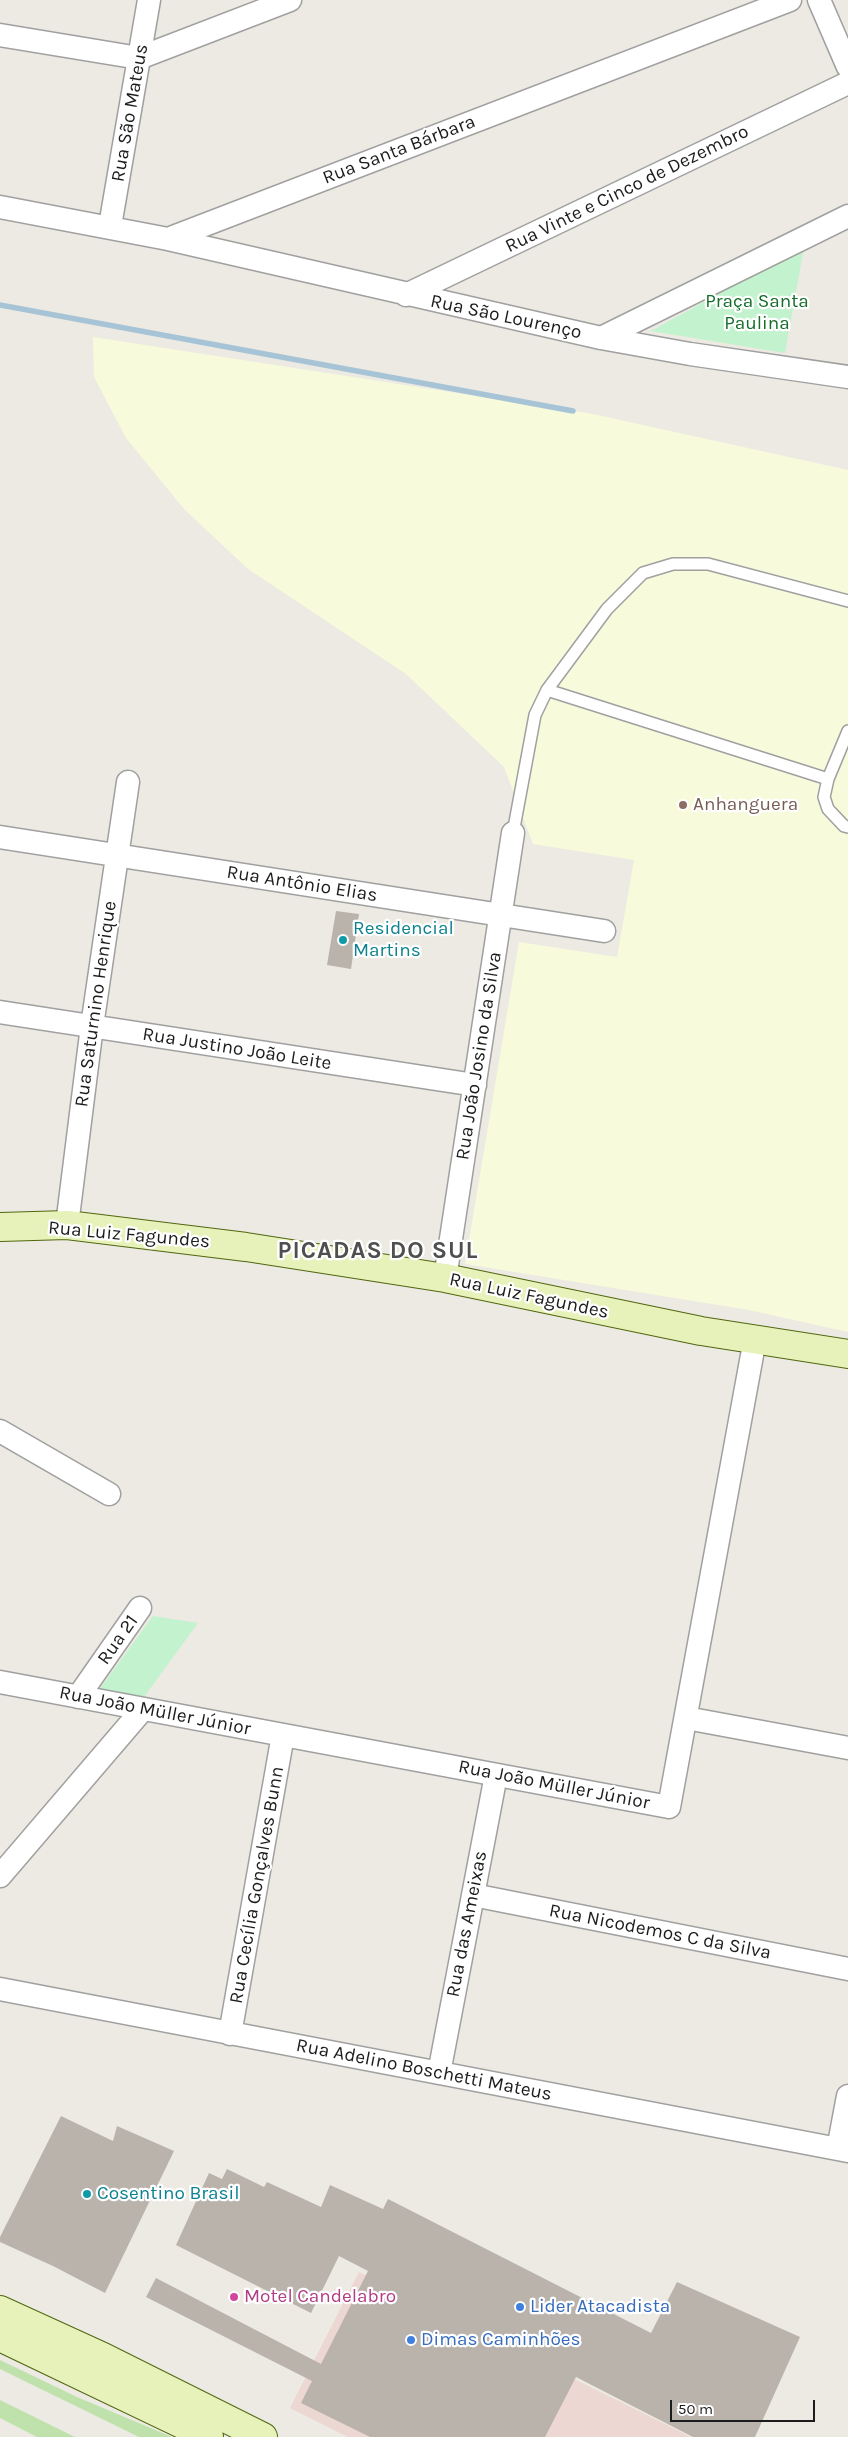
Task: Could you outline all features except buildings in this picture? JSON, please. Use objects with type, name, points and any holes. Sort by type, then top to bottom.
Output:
[{"type":"main road","name":"Rua Luiz Fagundes","points":[[0,1227],[67,1226],[246,1247],[445,1278],[701,1331],[848,1354]]},
{"type":"main road","points":[[0,2310],[103,2357],[263,2437]]},
{"type":"main road","points":[[0,2337],[209,2437]]},
{"type":"street","name":"Rua São Mateus","points":[[110,226],[149,0]]},
{"type":"street","points":[[0,35],[139,58],[290,0]]},
{"type":"street","name":"Rua Santa Bárbara","points":[[168,239],[790,0]]},
{"type":"street","points":[[819,0],[848,67]]},
{"type":"street","name":"Rua Vinte e Cinco de Dezembro","points":[[406,295],[848,83]]},
{"type":"street","points":[[0,207],[110,226],[168,239]]},
{"type":"street","points":[[601,338],[848,216]]},
{"type":"street","name":"Rua São Lourenço","points":[[168,239],[406,295],[601,338],[690,354],[848,378]]},
{"type":"street","name":"Rua Saturnino Henrique","points":[[67,1226],[92,1026],[128,782]]},
{"type":"street","name":"Rua João Josino da Silva","points":[[445,1278],[513,833]]},
{"type":"street","name":"Rua Antônio Elias","points":[[0,837],[604,931]]},
{"type":"street","name":"Rua Justino João Leite","points":[[0,1012],[475,1085]]},
{"type":"street","name":"Rua João Müller Júnior","points":[[0,1682],[669,1807],[754,1339]]},
{"type":"street","points":[[0,1431],[109,1494]]},
{"type":"street","name":"Rua 21","points":[[78,1697],[140,1608]]},
{"type":"street","points":[[0,1876],[8,1854],[143,1709]]},
{"type":"street","points":[[686,1718],[848,1748]]},
{"type":"street","name":"Rua Cecília Gonçalves Bunn","points":[[230,2034],[283,1735]]},
{"type":"street","name":"Rua das Ameixas","points":[[439,2073],[496,1774]]},
{"type":"street","name":"Rua Nicodemos C da Silva","points":[[473,1896],[848,1969]]},
{"type":"street","name":"Rua Adelino Boschetti Mateus","points":[[0,1989],[843,2150]]},
{"type":"street","points":[[843,2150],[848,2096]]},
{"type":"lane","points":[[513,833],[535,716],[547,690],[613,603],[643,573],[673,564],[708,564],[848,600]]},
{"type":"lane","points":[[547,690],[828,779]]},
{"type":"lane","points":[[848,731],[828,779],[824,797],[828,809],[844,826],[848,827]]},
{"type":"shaded area","name":"Anhanguera","points":[[93,337],[593,414],[848,470],[848,1332],[749,1310],[465,1264],[519,942],[617,957],[634,860],[533,844],[504,767],[406,674],[248,569],[184,509],[126,438],[94,377]]},
{"type":"shaded area","name":"Dimas Caminhões","points":[[359,2272],[691,2437],[348,2437],[290,2408]]},
{"type":"green space","name":"Praça Santa Paulina","points":[[804,247],[785,353],[651,331]]},
{"type":"green space","points":[[153,1616],[198,1623],[144,1697],[99,1690]]},
{"type":"green space","points":[[0,2360],[77,2397],[172,2437],[139,2437],[0,2369]]},
{"type":"green space","points":[[0,2400],[75,2437],[37,2437],[0,2418]]},
{"type":"waterway","points":[[0,305],[573,411]]},
{"type":"place","name":"Anhanguera","points":[[683,805]]},
{"type":"place","name":"Residencial Martins","points":[[343,940]]},
{"type":"place","name":"Cosentino Brasil","points":[[87,2194]]},
{"type":"place","name":"Motel Candelabro","points":[[234,2297]]},
{"type":"place","name":"Lider Atacadista","points":[[520,2307]]},
{"type":"place","name":"Dimas Caminhões","points":[[411,2340]]},
{"type":"district","name":"PICADAS DO SUL","points":[[378,1251]]}]
